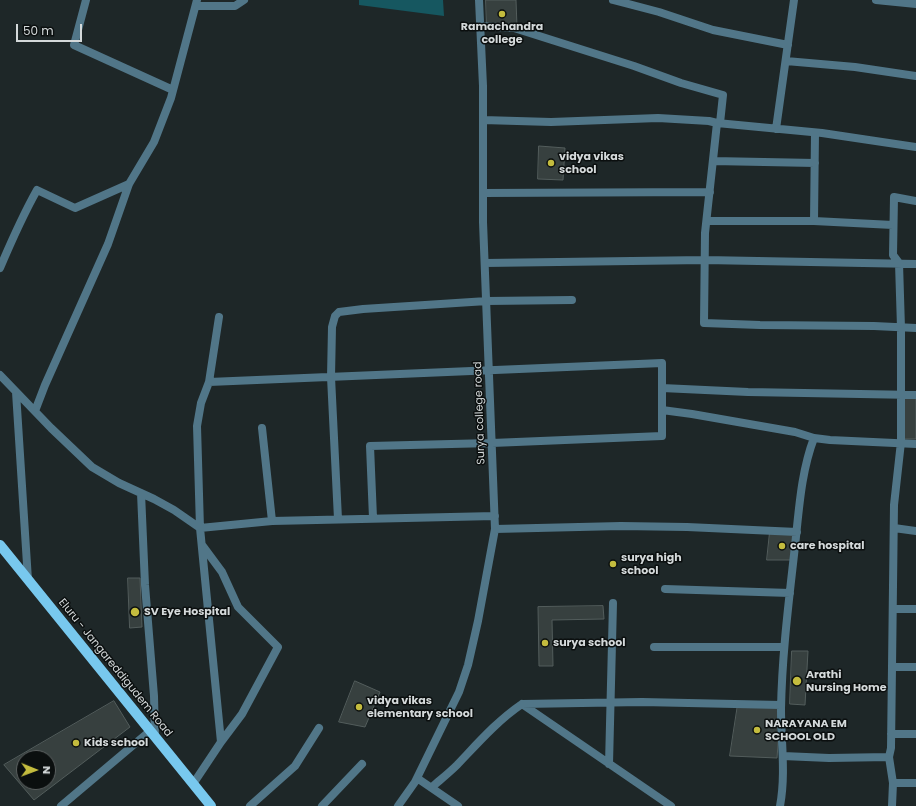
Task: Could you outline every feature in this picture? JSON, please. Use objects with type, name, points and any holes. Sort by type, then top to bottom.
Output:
[{"type":"main road","name":"Eluru - Jangareddigudem Road","points":[[0,545],[210,806]]},
{"type":"street","points":[[86,0],[74,45],[173,90]]},
{"type":"street","points":[[35,411],[108,244],[129,184],[154,142],[173,90],[197,3],[234,6],[244,0]]},
{"type":"street","name":"Surya college road","points":[[398,806],[417,778],[459,692],[468,665],[495,529],[485,264],[483,120],[479,0]]},
{"type":"street","points":[[613,0],[659,12],[714,30],[788,45]]},
{"type":"street","points":[[776,129],[794,0]]},
{"type":"street","points":[[876,0],[916,4]]},
{"type":"street","points":[[480,26],[514,28],[634,66],[681,83],[723,95],[713,161],[707,221],[704,323],[916,328]]},
{"type":"street","points":[[786,61],[855,67],[916,76]]},
{"type":"street","points":[[483,120],[551,122],[658,118],[709,121],[815,133],[916,147]]},
{"type":"street","points":[[814,221],[815,133]]},
{"type":"street","points":[[713,161],[815,163]]},
{"type":"street","points":[[0,268],[37,190],[75,208],[129,184]]},
{"type":"street","points":[[483,193],[710,192]]},
{"type":"street","points":[[892,806],[893,783],[889,756],[891,734],[894,505],[901,442],[901,328],[899,263],[893,255],[894,197],[916,201]]},
{"type":"street","points":[[707,221],[814,221],[893,225]]},
{"type":"street","points":[[485,264],[705,260],[916,264]]},
{"type":"street","points":[[338,519],[331,377],[332,327],[335,316],[339,312],[362,309],[487,301],[572,300]]},
{"type":"street","points":[[219,317],[209,382],[201,403],[197,426],[200,528],[221,742]]},
{"type":"street","points":[[209,382],[662,363],[662,436],[370,446],[373,518]]},
{"type":"street","points":[[0,375],[92,468],[174,510],[200,528],[272,521],[495,516]]},
{"type":"street","points":[[662,388],[748,392],[916,395]]},
{"type":"street","points":[[16,392],[28,580]]},
{"type":"street","points":[[662,410],[795,432],[814,438],[916,444]]},
{"type":"street","points":[[262,428],[272,521]]},
{"type":"street","points":[[780,806],[782,795],[783,756],[781,705],[784,647],[805,471],[814,438]]},
{"type":"street","points":[[61,806],[152,734],[154,696],[145,585],[141,493]]},
{"type":"street","points":[[495,529],[621,526],[687,527],[797,532]]},
{"type":"street","points":[[894,528],[916,532]]},
{"type":"street","points":[[193,784],[242,714],[278,647],[238,607],[222,572],[202,545]]},
{"type":"street","points":[[665,589],[790,593]]},
{"type":"street","points":[[609,764],[613,603]]},
{"type":"street","points":[[893,609],[916,609]]},
{"type":"street","points":[[654,647],[784,647]]},
{"type":"street","points":[[892,667],[916,667]]},
{"type":"street","points":[[432,787],[456,766],[508,713],[522,704],[610,703],[781,705]]},
{"type":"street","points":[[522,704],[671,806]]},
{"type":"street","points":[[250,806],[295,766],[319,728]]},
{"type":"street","points":[[891,734],[916,734]]},
{"type":"street","points":[[783,756],[829,758],[889,756]]},
{"type":"street","points":[[322,806],[362,764]]},
{"type":"street","points":[[417,778],[458,806]]},
{"type":"street","points":[[893,783],[916,784]]},
{"type":"shaded area","points":[[359,0],[443,0],[444,16],[359,5]]},
{"type":"building","name":"Ramachandra college","points":[[486,0],[516,0],[517,27],[487,28]]},
{"type":"building","name":"vidya vikas school","points":[[539,146],[565,148],[563,180],[538,179]]},
{"type":"building","points":[[904,397],[916,397],[916,439],[904,439]]},
{"type":"building","name":"care hospital","points":[[770,532],[797,532],[794,560],[767,560]]},
{"type":"building","points":[[128,578],[140,578],[142,627],[130,628]]},
{"type":"building","name":"surya school","points":[[603,606],[604,619],[552,620],[553,666],[539,666],[538,607]]},
{"type":"building","points":[[792,651],[808,651],[805,705],[790,704]]},
{"type":"building","name":"vidya vikas elementary school","points":[[355,681],[380,692],[365,727],[339,722]]},
{"type":"building","name":"Kids school","points":[[114,701],[130,727],[56,783],[56,750],[30,750]]},
{"type":"building","name":"NARAYANA EM SCHOOL OLD","points":[[738,704],[781,705],[777,758],[730,756]]},
{"type":"building","name":"Kids school","points":[[16,758],[16,779],[4,765]]},
{"type":"building","name":"Kids school","points":[[25,790],[47,790],[34,800]]},
{"type":"place","name":"Ramachandra college","points":[[502,14]]},
{"type":"place","name":"vidya vikas school","points":[[551,163]]},
{"type":"place","name":"care hospital","points":[[782,546]]},
{"type":"place","name":"surya high school","points":[[613,564]]},
{"type":"place","name":"SV Eye Hospital","points":[[135,612]]},
{"type":"place","name":"surya school","points":[[545,643]]},
{"type":"place","name":"Arathi Nursing Home","points":[[797,681]]},
{"type":"place","name":"vidya vikas elementary school","points":[[359,707]]},
{"type":"place","name":"NARAYANA EM SCHOOL OLD","points":[[757,730]]},
{"type":"place","name":"Kids school","points":[[76,743]]}]
